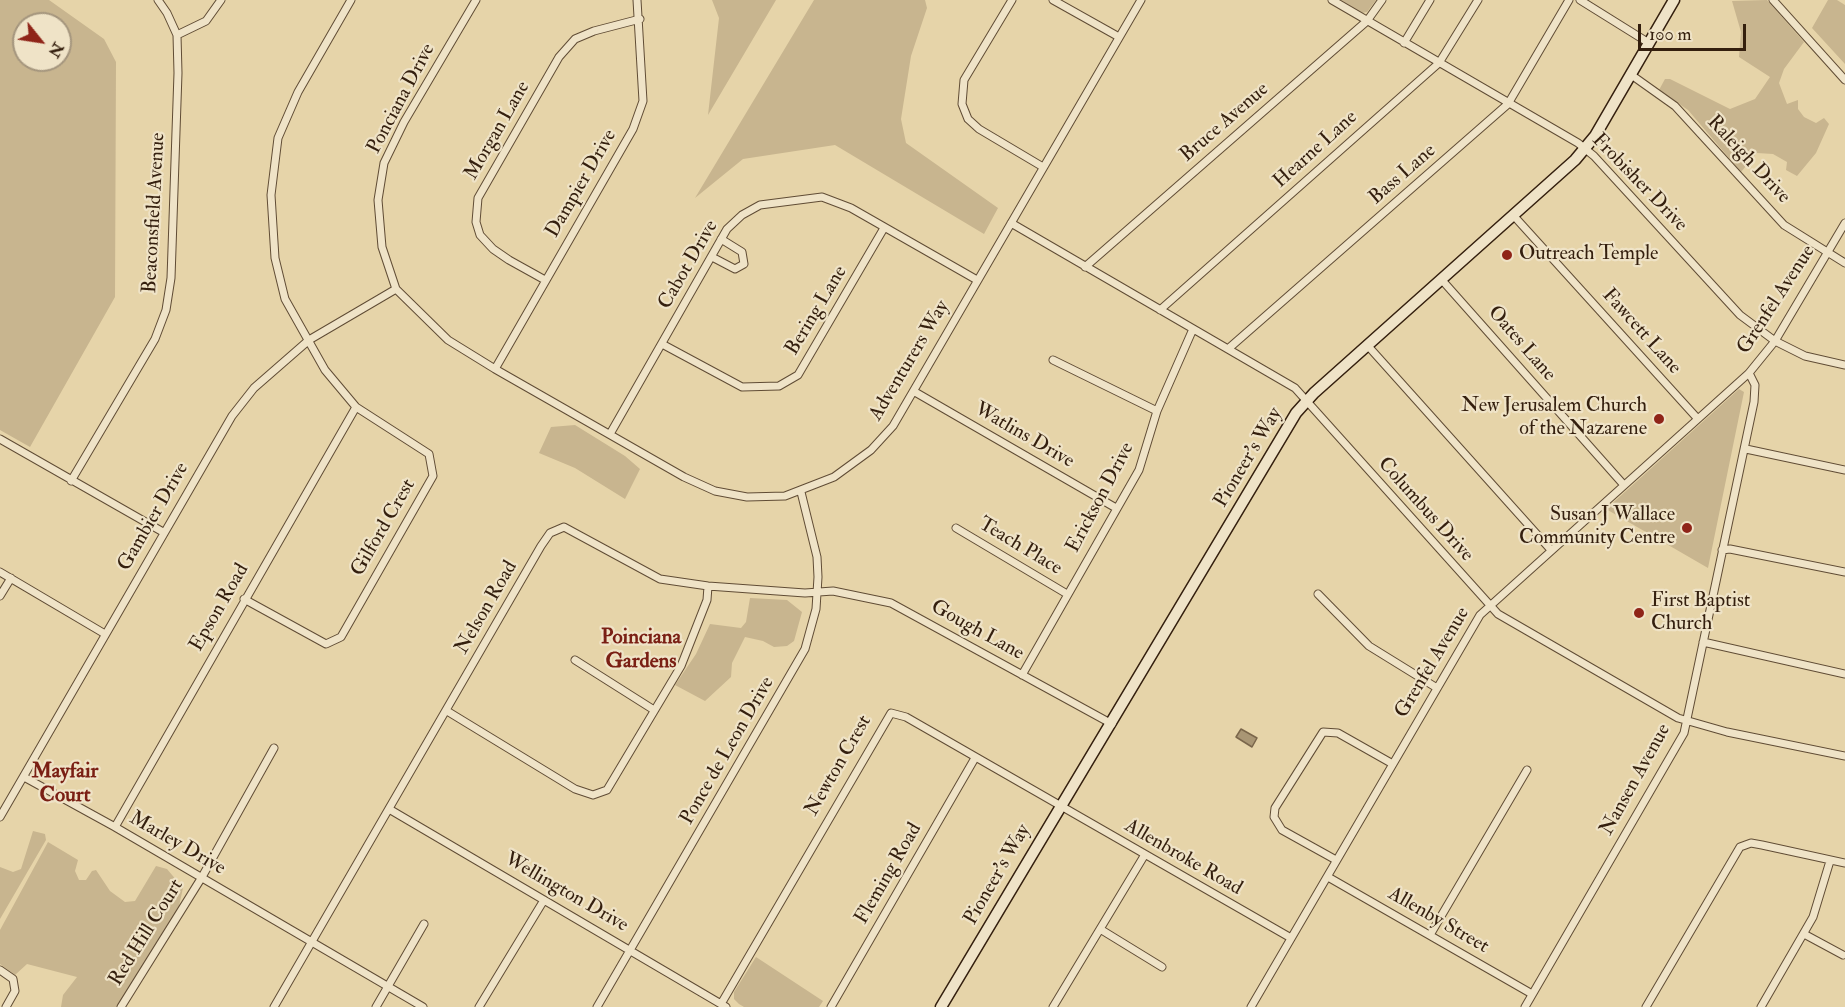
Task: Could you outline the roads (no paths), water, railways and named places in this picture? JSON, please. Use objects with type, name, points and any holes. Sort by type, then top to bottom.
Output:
[{"type":"main road","name":"Pioneer's Way","points":[[941,1007],[1296,413],[1513,215],[1595,136],[1674,0]]},
{"type":"street","name":"Beaconsfield Avenue","points":[[72,481],[155,339],[166,309],[171,278],[174,217],[177,35],[158,0]]},
{"type":"street","points":[[177,35],[206,21],[221,0]]},
{"type":"street","name":"Gilford Crest","points":[[244,599],[326,644],[341,637],[433,476],[429,454],[356,407],[324,370],[285,298],[275,258],[271,195],[278,138],[298,92],[351,0]]},
{"type":"street","name":"Ponciana Drive","points":[[396,289],[382,247],[378,200],[384,163],[404,122],[476,0]]},
{"type":"street","name":"Dampier Drive","points":[[495,369],[633,129],[643,101],[640,19],[637,0]]},
{"type":"street","points":[[1011,0],[964,80],[962,104],[973,125],[1043,167]]},
{"type":"street","points":[[1053,0],[1119,37]]},
{"type":"street","name":"Adventurers Way","points":[[396,289],[448,340],[610,435],[716,491],[747,497],[785,496],[801,492],[834,477],[871,450],[893,426],[915,392],[977,280],[1140,0]]},
{"type":"street","name":"Frobisher Drive","points":[[1332,0],[1584,148],[1594,156],[1740,315],[1775,341],[1805,356],[1845,365]]},
{"type":"street","name":"Bruce Avenue","points":[[1085,267],[1367,21],[1382,0]]},
{"type":"street","points":[[1404,43],[1430,0]]},
{"type":"street","name":"Hearne Lane","points":[[1160,310],[1439,63],[1478,0]]},
{"type":"street","name":"Bass Lane","points":[[1228,349],[1508,104],[1569,0]]},
{"type":"street","points":[[1580,0],[1649,43]]},
{"type":"street","points":[[1773,0],[1845,80]]},
{"type":"street","name":"Morgan Lane","points":[[545,280],[501,255],[480,235],[476,222],[478,198],[559,57],[575,39],[594,31],[640,19]]},
{"type":"street","name":"Raleigh Drive","points":[[1630,74],[1675,106],[1784,225],[1828,254],[1845,262]]},
{"type":"street","name":"Cabot Drive","points":[[610,435],[727,229],[742,215],[760,205],[822,197],[851,208],[977,280]]},
{"type":"street","name":"Fawcett Lane","points":[[1513,215],[1697,418]]},
{"type":"street","name":"Columbus Drive","points":[[1011,223],[1295,388],[1498,614],[1590,669],[1687,721],[1845,756]]},
{"type":"street","name":"Grenfel Avenue","points":[[1251,1007],[1480,615],[1749,373],[1775,341],[1845,223]]},
{"type":"street","name":"Bering Lane","points":[[662,344],[742,387],[779,386],[798,375],[884,228]]},
{"type":"street","points":[[712,257],[735,269],[744,264],[745,257],[742,252],[722,239]]},
{"type":"street","name":"Oates Lane","points":[[1441,279],[1623,484]]},
{"type":"street","name":"Gambier Drive","points":[[0,817],[232,416],[254,388],[309,340],[396,289]]},
{"type":"street","name":"Erickson Drive","points":[[1022,675],[1066,594],[1139,470],[1156,411],[1193,329]]},
{"type":"street","points":[[1368,346],[1551,550]]},
{"type":"street","points":[[1053,360],[1156,411]]},
{"type":"street","name":"Nansen Avenue","points":[[1525,1007],[1684,733],[1722,550],[1746,449],[1755,385],[1749,373]]},
{"type":"street","name":"Watlins Drive","points":[[915,392],[1116,508]]},
{"type":"street","name":"Epson Road","points":[[115,827],[356,407]]},
{"type":"street","points":[[0,439],[164,532]]},
{"type":"street","points":[[1746,449],[1845,470]]},
{"type":"street","name":"Ponce de Leon Drive","points":[[597,1007],[805,649],[816,609],[817,556],[801,492]]},
{"type":"street","name":"Nelson Road","points":[[274,1007],[550,533],[564,527],[660,579],[708,586],[817,592]]},
{"type":"street","name":"Teach Place","points":[[956,528],[1066,594]]},
{"type":"street","points":[[1722,550],[1730,549],[1845,572]]},
{"type":"street","points":[[0,572],[105,634]]},
{"type":"street","points":[[0,596],[11,578]]},
{"type":"street","points":[[447,711],[575,789],[593,795],[607,790],[681,666],[703,609],[708,586]]},
{"type":"street","name":"Gough Lane","points":[[817,592],[833,591],[891,603],[1112,724]]},
{"type":"street","points":[[1318,594],[1369,646],[1437,688]]},
{"type":"street","points":[[1702,642],[1845,674]]},
{"type":"street","points":[[575,660],[654,710]]},
{"type":"street","name":"Newton Crest","points":[[723,1006],[891,713],[906,717],[1060,805]]},
{"type":"street","points":[[1336,860],[1282,830],[1274,817],[1275,808],[1323,732],[1338,733],[1391,764]]},
{"type":"street","name":"Red Hill Court","points":[[121,1007],[201,877],[274,748]]},
{"type":"street","name":"Fleming Road","points":[[831,1007],[975,758]]},
{"type":"street","points":[[1430,934],[1527,770]]},
{"type":"street","name":"Marley Drive","points":[[24,777],[115,827],[423,1007]]},
{"type":"street","name":"Allenbroke Road","points":[[1060,805],[1144,856],[1291,938]]},
{"type":"street","name":"Wellington Drive","points":[[389,809],[631,949],[723,1006]]},
{"type":"street","points":[[1646,1007],[1740,847],[1751,843],[1845,863]]},
{"type":"street","points":[[1054,1007],[1144,856]]},
{"type":"street","points":[[1761,1007],[1804,934],[1821,896],[1830,861]]},
{"type":"street","name":"Allenby Street","points":[[1328,877],[1532,994]]},
{"type":"street","points":[[479,1007],[544,900]]},
{"type":"street","points":[[376,1007],[424,924]]},
{"type":"street","points":[[1100,929],[1162,967]]},
{"type":"street","points":[[1804,934],[1843,955]]},
{"type":"street","points":[[0,970],[13,979],[15,991],[6,1007]]},
{"type":"place","name":"Outreach Temple","points":[[1507,255]]},
{"type":"place","name":"New Jerusalem Church of the Nazarene","points":[[1659,419]]},
{"type":"place","name":"Susan J Wallace Community Centre","points":[[1687,528]]},
{"type":"place","name":"First Baptist Church","points":[[1639,613]]},
{"type":"district","name":"Poinciana Gardens","points":[[641,650]]},
{"type":"district","name":"Mayfair Court","points":[[65,784]]}]
